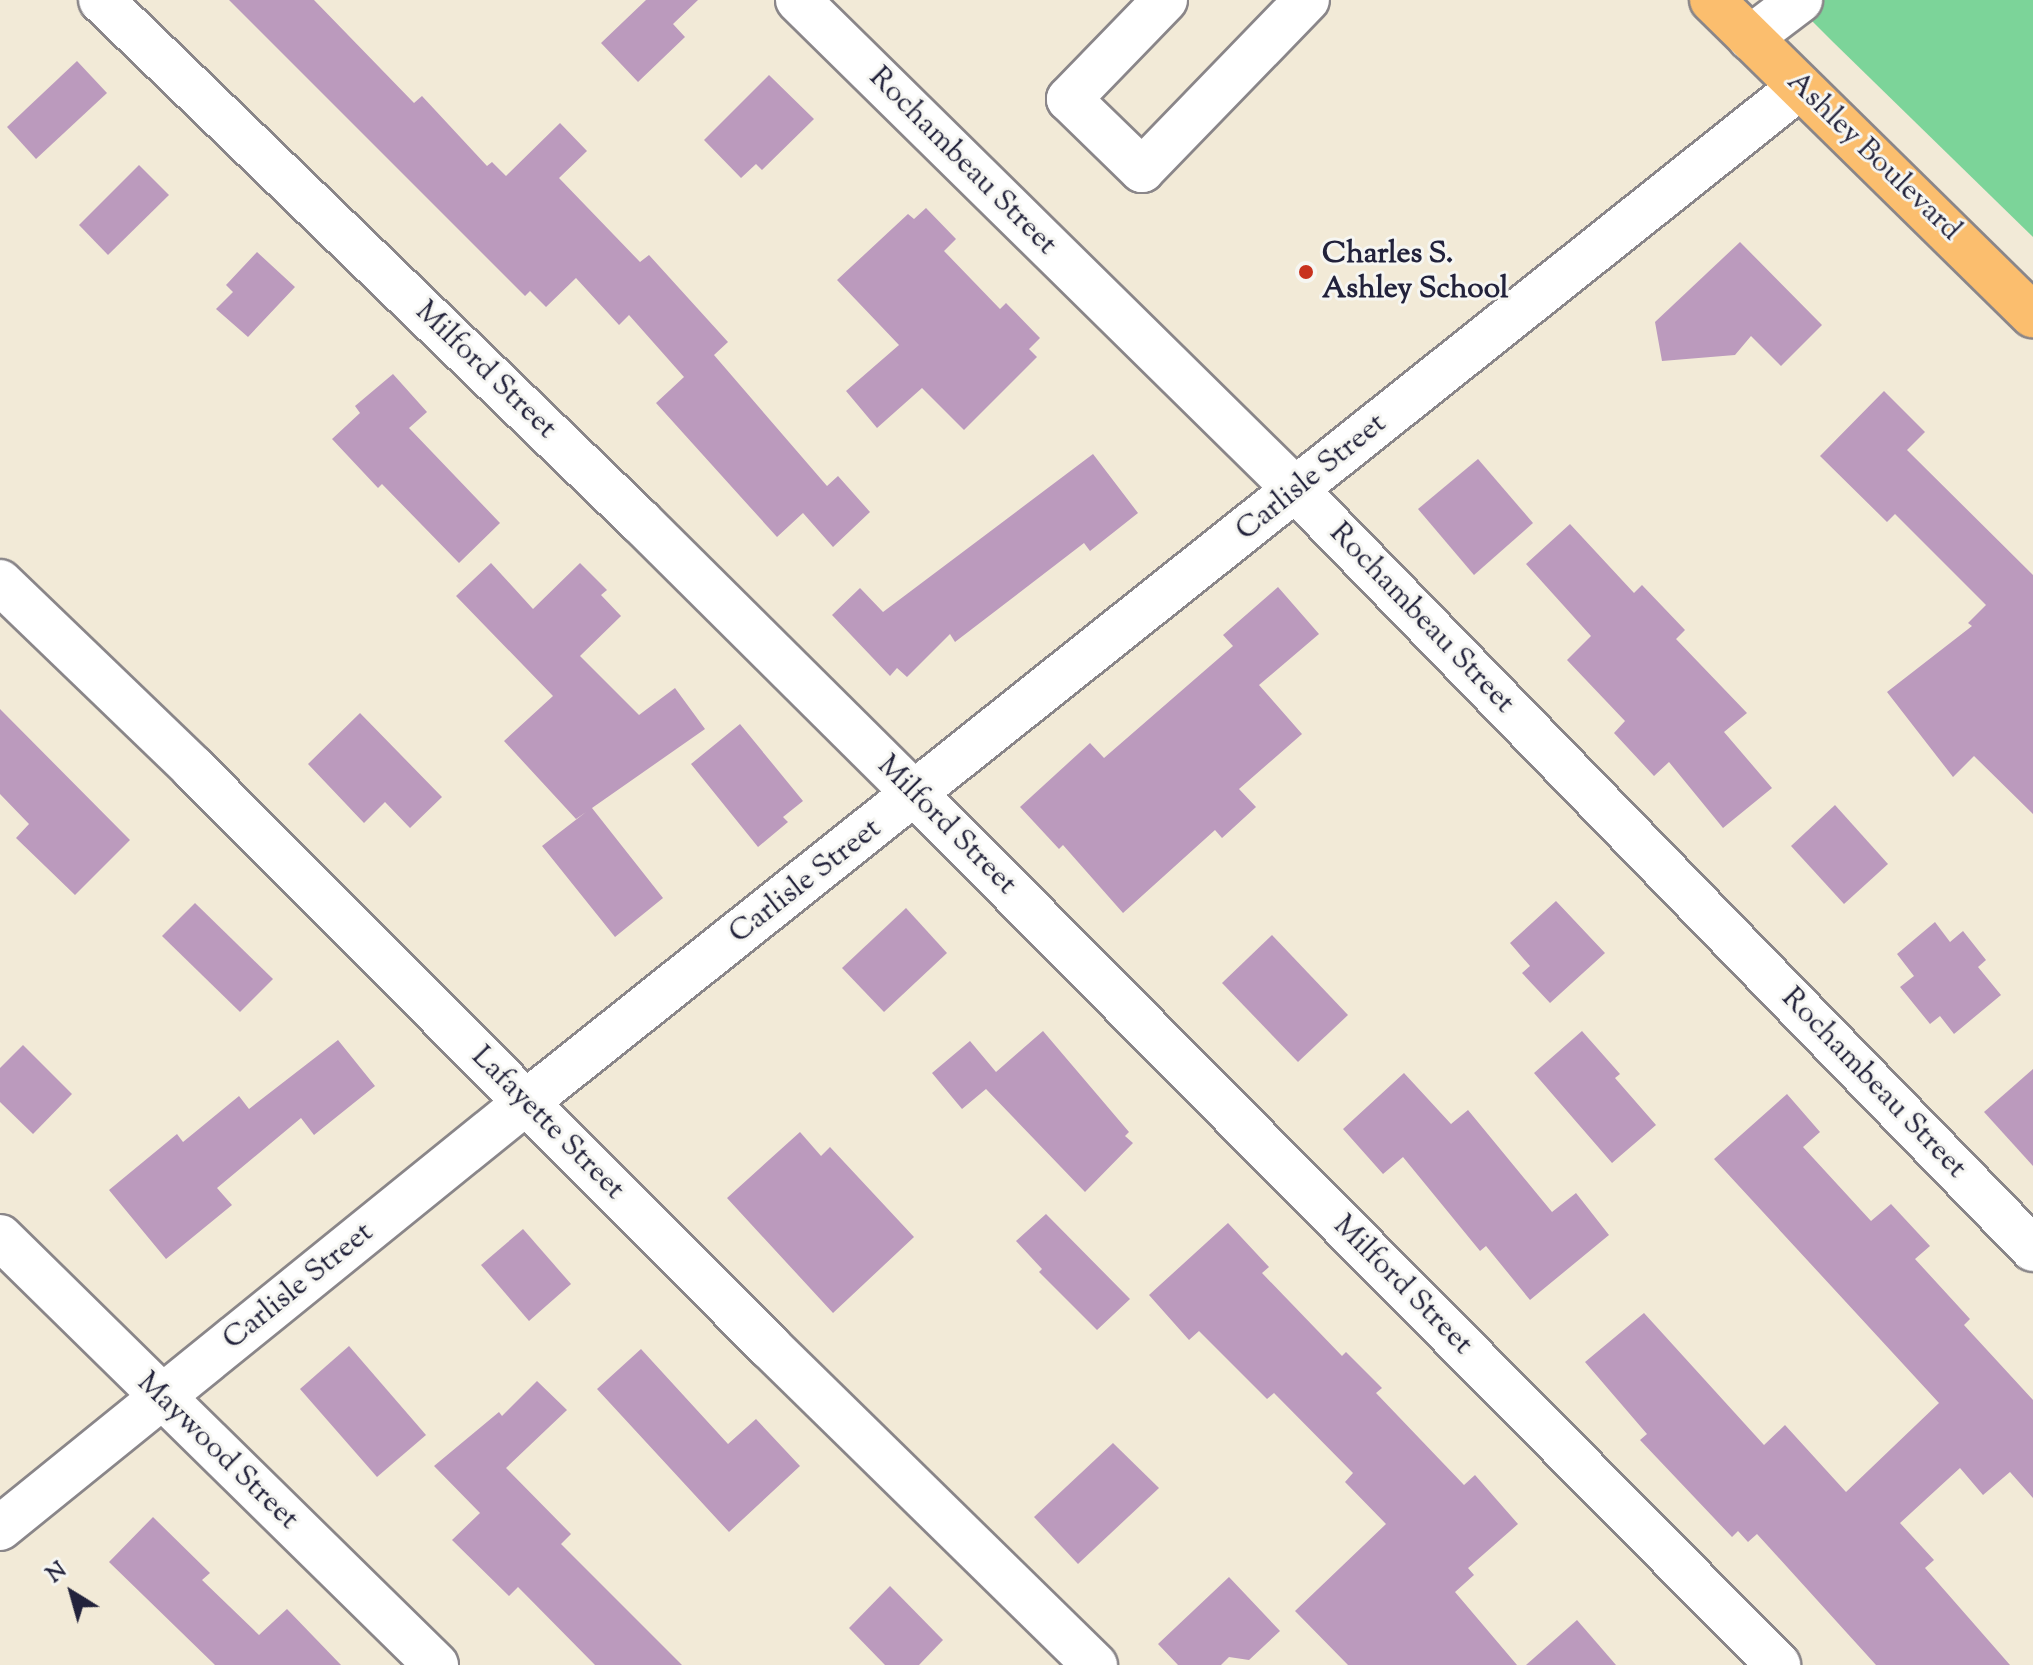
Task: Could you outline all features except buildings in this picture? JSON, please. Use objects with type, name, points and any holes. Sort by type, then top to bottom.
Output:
[{"type":"main road","name":"Ashley Boulevard","points":[[1712,0],[2033,315]]},
{"type":"street","name":"Milford Street","points":[[101,0],[640,521],[916,795],[1778,1665]]},
{"type":"street","name":"Rochambeau Street","points":[[798,0],[1296,490],[2033,1249]]},
{"type":"street","points":[[1165,0],[1069,99],[1142,170],[1307,0]]},
{"type":"street","points":[[1750,38],[1800,0]]},
{"type":"street","name":"Carlisle Street","points":[[0,1528],[525,1103],[916,795],[1800,87]]},
{"type":"street","name":"Lafayette Street","points":[[0,582],[193,768],[525,1103],[1095,1665]]},
{"type":"street","name":"Maywood Street","points":[[0,1237],[436,1665]]},
{"type":"green space","points":[[1791,0],[2033,0],[2033,237],[1832,41]]},
{"type":"place","name":"Charles S. Ashley School","points":[[1306,272]]}]
